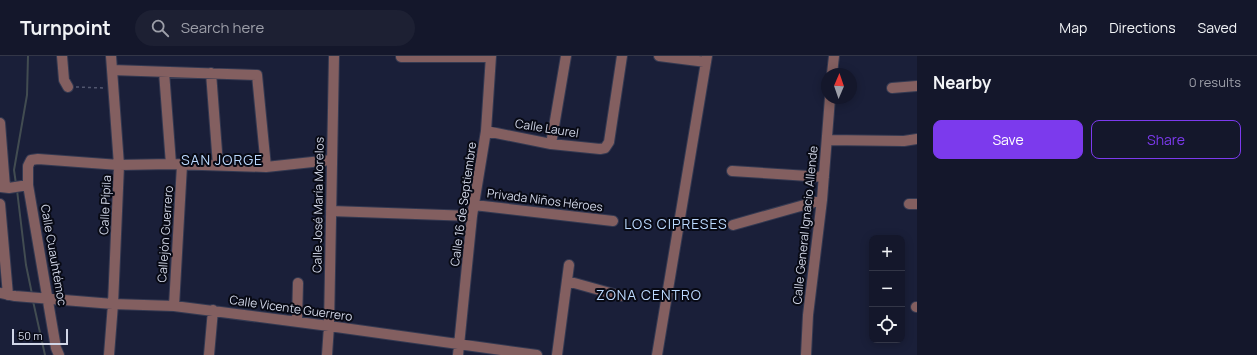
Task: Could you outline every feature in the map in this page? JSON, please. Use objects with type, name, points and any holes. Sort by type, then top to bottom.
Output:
[{"type":"street","points":[[62,56],[64,80],[68,87]]},
{"type":"street","name":"Calle Pípila","points":[[109,355],[113,304],[119,165],[111,56]]},
{"type":"street","name":"Calle José María Morelos","points":[[327,355],[329,326],[334,56]]},
{"type":"street","points":[[551,144],[566,56]]},
{"type":"street","name":"Calle Laurel","points":[[486,132],[551,144],[600,149],[605,148],[609,142],[622,56]]},
{"type":"street","points":[[657,355],[706,59],[659,56]]},
{"type":"street","points":[[833,68],[834,56]]},
{"type":"street","points":[[401,57],[491,57]]},
{"type":"street","name":"Calle 16 de Septiembre","points":[[458,355],[472,216],[486,132],[491,57]]},
{"type":"street","points":[[112,70],[257,75],[266,167]]},
{"type":"street","points":[[164,72],[171,164]]},
{"type":"street","points":[[211,73],[218,165]]},
{"type":"street","points":[[892,88],[917,86]]},
{"type":"street","name":"Calle General Ignacio Allende","points":[[806,355],[808,315],[822,200],[830,104]]},
{"type":"street","points":[[0,123],[12,187]]},
{"type":"street","points":[[827,140],[904,141],[917,139]]},
{"type":"street","name":"Calle Cuauhtémoc","points":[[59,355],[12,187],[31,160],[38,159],[119,165]]},
{"type":"street","points":[[119,165],[171,164],[266,167],[331,160]]},
{"type":"street","name":"Callejón Guerrero","points":[[174,306],[182,165]]},
{"type":"street","points":[[732,171],[824,177]]},
{"type":"street","points":[[733,225],[822,200]]},
{"type":"street","points":[[0,204],[8,295]]},
{"type":"street","name":"Privada Niños Héroes","points":[[474,204],[613,221]]},
{"type":"street","points":[[331,211],[472,216]]},
{"type":"street","points":[[557,355],[569,265]]},
{"type":"street","points":[[567,281],[621,296]]},
{"type":"street","points":[[297,321],[298,283]]},
{"type":"street","name":"Calle Vicente Guerrero","points":[[8,295],[113,304],[174,306],[213,310],[537,355]]},
{"type":"street","points":[[210,355],[213,310]]},
{"type":"path","points":[[68,87],[114,88]]},
{"type":"waterway","points":[[16,184],[14,170],[27,95],[28,56]]},
{"type":"waterway","points":[[17,190],[26,265],[32,294]]},
{"type":"waterway","points":[[33,301],[45,355]]},
{"type":"district","name":"SAN JORGE","points":[[222,159]]},
{"type":"district","name":"LOS CIPRESES","points":[[676,223]]},
{"type":"district","name":"ZONA CENTRO","points":[[649,294]]}]
